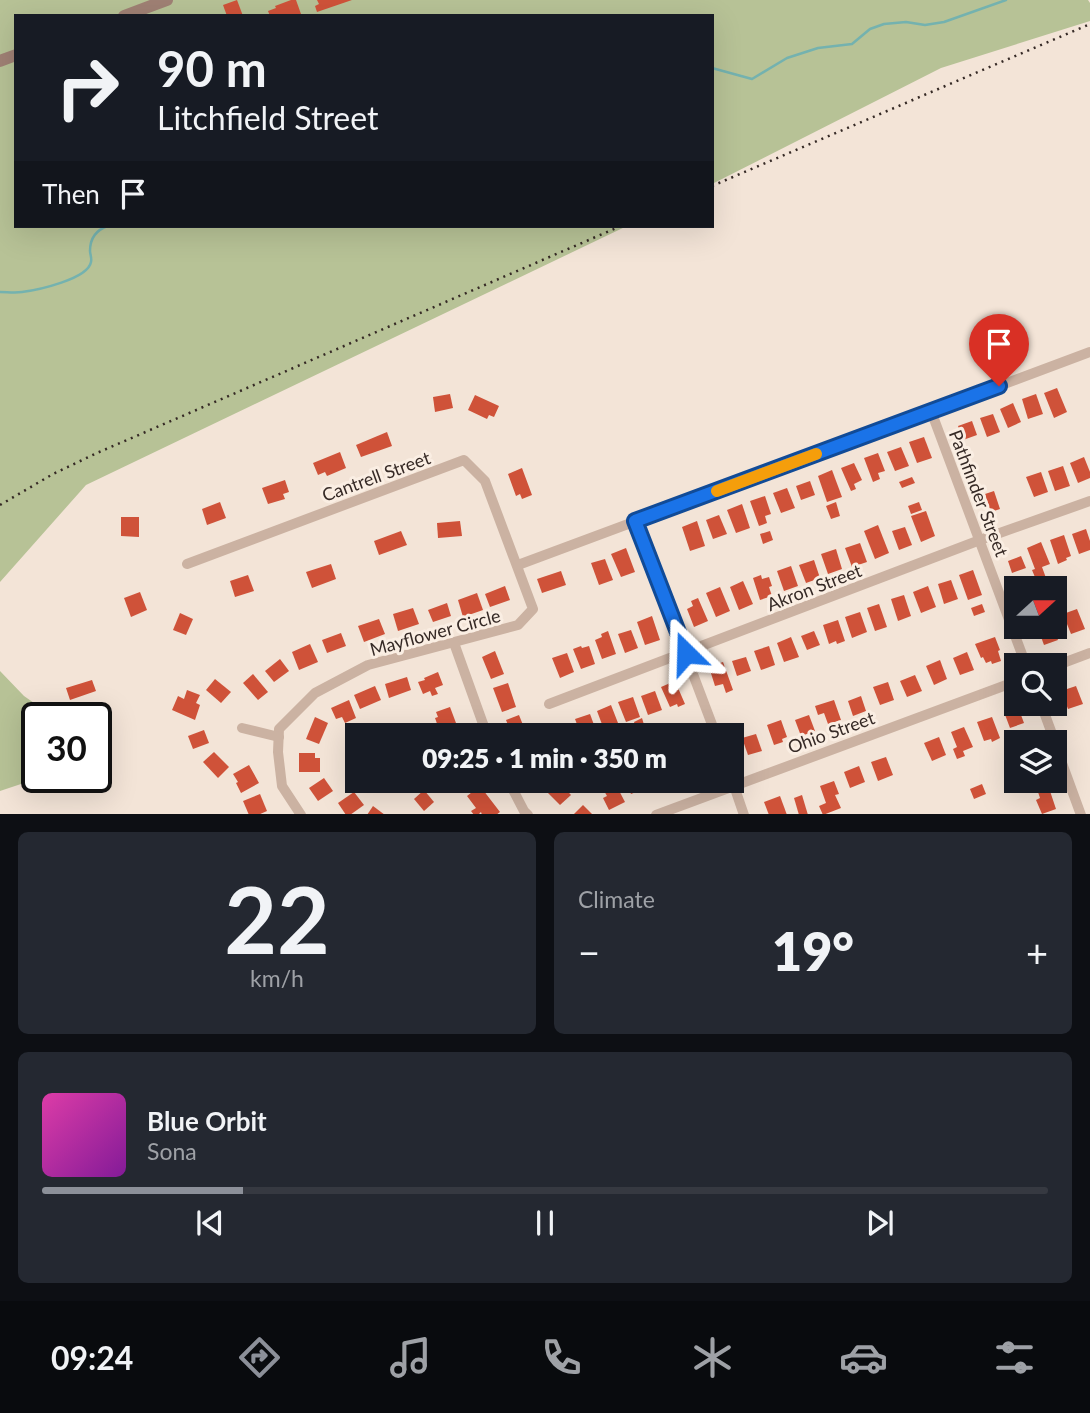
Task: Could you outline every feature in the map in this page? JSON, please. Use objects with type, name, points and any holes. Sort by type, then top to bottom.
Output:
[{"type":"main road","points":[[129,14],[167,0]]},
{"type":"street","points":[[518,565],[1090,352]]},
{"type":"street","name":"Pathfinder Street","points":[[930,411],[1022,653]]},
{"type":"street","name":"Cantrell Street","points":[[187,564],[464,460],[485,481],[518,565]]},
{"type":"street","name":"Akron Street","points":[[549,704],[1090,500]]},
{"type":"street","points":[[635,521],[712,723]]},
{"type":"street","name":"Mayflower Circle","points":[[279,737],[279,729],[315,693],[368,666],[518,625],[533,609],[518,565]]},
{"type":"street","points":[[454,643],[483,723]]},
{"type":"street","points":[[1067,662],[1090,653]]},
{"type":"street","name":"Ohio Street","points":[[744,778],[1004,686]]},
{"type":"street","points":[[242,728],[279,737],[282,786],[301,814]]},
{"type":"street","points":[[1067,776],[1081,814]]},
{"type":"street","points":[[515,793],[528,814]]},
{"type":"street","name":"Ohio Street","points":[[656,814],[707,793]]},
{"type":"street","points":[[736,793],[744,814]]},
{"type":"green space","points":[[0,0],[1088,0],[1090,3],[1090,21],[941,68],[714,183],[714,14],[14,14],[14,228],[623,228],[86,485],[0,582]]},
{"type":"green space","points":[[0,671],[33,702],[21,702],[21,784],[0,791]]},
{"type":"building","points":[[237,0],[242,14],[226,14],[223,5]]},
{"type":"building","points":[[296,0],[301,14],[269,14],[268,11],[276,8],[275,6]]},
{"type":"building","points":[[317,0],[352,0],[317,12]]},
{"type":"building","points":[[1057,388],[1067,412],[1054,418],[1044,393]]},
{"type":"building","points":[[450,394],[453,408],[435,412],[433,397]]},
{"type":"building","points":[[1036,394],[1043,414],[1028,419],[1022,399]]},
{"type":"building","points":[[475,395],[499,406],[494,417],[489,415],[487,419],[468,410]]},
{"type":"building","points":[[1013,403],[1021,422],[1008,428],[1000,409]]},
{"type":"building","points":[[993,414],[1000,432],[987,437],[980,418]]},
{"type":"building","points":[[972,421],[977,435],[963,440],[958,426]]},
{"type":"building","points":[[387,432],[392,446],[361,457],[356,445]]},
{"type":"building","points":[[924,437],[932,458],[917,463],[909,442]]},
{"type":"building","points":[[901,447],[909,466],[895,471],[887,452]]},
{"type":"building","points":[[340,452],[346,468],[327,476],[325,472],[318,475],[313,463]]},
{"type":"building","points":[[878,453],[885,471],[878,473],[880,479],[873,482],[864,458]]},
{"type":"building","points":[[1084,457],[1090,478],[1078,483],[1070,463]]},
{"type":"building","points":[[854,463],[862,480],[854,484],[856,489],[851,491],[841,468]]},
{"type":"building","points":[[1063,466],[1070,486],[1055,491],[1048,471]]},
{"type":"building","points":[[522,468],[532,495],[522,499],[520,494],[516,496],[508,474]]},
{"type":"building","points":[[832,470],[842,497],[827,502],[818,476]]},
{"type":"building","points":[[1041,472],[1048,492],[1034,497],[1026,477]]},
{"type":"building","points":[[912,477],[915,483],[902,488],[899,482]]},
{"type":"building","points":[[285,480],[289,492],[283,494],[285,499],[268,504],[262,488]]},
{"type":"building","points":[[810,481],[815,495],[801,500],[796,486]]},
{"type":"building","points":[[787,488],[795,508],[781,513],[773,493]]},
{"type":"building","points":[[994,491],[1000,509],[991,512],[985,494]]},
{"type":"building","points":[[765,496],[771,514],[765,516],[767,523],[759,526],[750,501]]},
{"type":"building","points":[[220,502],[226,518],[207,525],[202,509]]},
{"type":"building","points":[[836,502],[840,516],[831,519],[826,506]]},
{"type":"building","points":[[919,502],[922,510],[911,514],[908,506]]},
{"type":"building","points":[[742,504],[750,528],[736,533],[727,510]]},
{"type":"building","points":[[926,511],[935,536],[921,542],[911,516]]},
{"type":"building","points":[[719,515],[727,534],[713,539],[706,520]]},
{"type":"building","points":[[121,517],[139,517],[139,537],[121,536]]},
{"type":"building","points":[[460,521],[462,536],[438,538],[437,523]]},
{"type":"building","points":[[697,521],[705,546],[690,551],[682,527]]},
{"type":"building","points":[[878,525],[889,553],[875,559],[864,531]]},
{"type":"building","points":[[905,527],[912,545],[899,550],[892,531]]},
{"type":"building","points":[[1086,529],[1090,550],[1079,554],[1072,534]]},
{"type":"building","points":[[401,531],[407,545],[379,555],[374,541]]},
{"type":"building","points":[[770,531],[773,540],[763,544],[760,534]]},
{"type":"building","points":[[1064,535],[1071,556],[1058,564],[1050,540]]},
{"type":"building","points":[[1041,542],[1050,564],[1042,567],[1045,576],[1034,576],[1032,570],[1035,569],[1027,548]]},
{"type":"building","points":[[860,543],[867,562],[852,567],[845,548]]},
{"type":"building","points":[[626,548],[635,572],[621,577],[611,554]]},
{"type":"building","points":[[836,549],[842,569],[828,574],[821,554]]},
{"type":"building","points":[[1021,556],[1026,568],[1012,573],[1008,561]]},
{"type":"building","points":[[605,559],[613,580],[599,585],[591,563]]},
{"type":"building","points":[[814,560],[820,578],[806,583],[799,565]]},
{"type":"building","points":[[331,564],[336,579],[312,588],[306,572]]},
{"type":"building","points":[[791,566],[798,586],[784,591],[777,571]]},
{"type":"building","points":[[973,570],[982,595],[968,600],[959,575]]},
{"type":"building","points":[[561,571],[566,585],[542,593],[537,579]]},
{"type":"building","points":[[248,575],[254,591],[235,597],[230,581]]},
{"type":"building","points":[[761,575],[762,579],[769,577],[772,596],[760,600],[753,578]]},
{"type":"building","points":[[951,580],[958,599],[944,604],[938,584]]},
{"type":"building","points":[[743,581],[753,604],[739,610],[730,587]]},
{"type":"building","points":[[505,586],[510,600],[490,607],[485,594]]},
{"type":"building","points":[[928,586],[936,607],[921,613],[913,592]]},
{"type":"building","points":[[720,587],[730,611],[716,617],[706,593]]},
{"type":"building","points":[[140,592],[147,610],[131,617],[124,598]]},
{"type":"building","points":[[477,593],[483,610],[463,617],[458,600]]},
{"type":"building","points":[[904,595],[911,616],[898,621],[891,599]]},
{"type":"building","points":[[698,598],[708,621],[694,627],[687,609],[693,606],[691,601]]},
{"type":"building","points":[[447,603],[451,616],[433,622],[428,610]]},
{"type":"building","points":[[879,604],[887,627],[875,631],[867,608]]},
{"type":"building","points":[[982,604],[985,612],[974,616],[971,608]]},
{"type":"building","points":[[413,608],[419,624],[398,631],[393,614]]},
{"type":"building","points":[[1077,609],[1085,629],[1071,634],[1068,612]]},
{"type":"building","points":[[860,612],[867,632],[852,638],[845,617]]},
{"type":"building","points":[[180,613],[193,619],[186,635],[173,630]]},
{"type":"building","points":[[652,616],[660,640],[645,645],[637,622]]},
{"type":"building","points":[[379,619],[385,634],[364,642],[358,626]]},
{"type":"building","points":[[838,620],[845,641],[829,644],[823,625]]},
{"type":"building","points":[[631,630],[638,648],[625,653],[618,634]]},
{"type":"building","points":[[608,631],[616,654],[602,659],[595,640]]},
{"type":"building","points":[[814,631],[820,645],[807,650],[801,636]]},
{"type":"building","points":[[341,633],[346,646],[327,653],[322,640]]},
{"type":"building","points":[[791,637],[799,657],[784,662],[777,643]]},
{"type":"building","points":[[995,637],[1001,661],[986,663],[975,644]]},
{"type":"building","points":[[1042,639],[1058,639],[1058,640],[1044,645]]},
{"type":"building","points":[[310,644],[318,662],[299,670],[292,652]]},
{"type":"building","points":[[589,646],[595,664],[581,669],[573,649]]},
{"type":"building","points":[[769,646],[775,665],[761,670],[754,651]]},
{"type":"building","points":[[495,651],[504,674],[491,679],[482,657]]},
{"type":"building","points":[[967,652],[974,670],[960,675],[953,658]]},
{"type":"building","points":[[567,653],[574,672],[560,678],[552,658]]},
{"type":"building","points":[[746,657],[751,671],[737,676],[732,661]]},
{"type":"building","points":[[280,659],[289,671],[274,682],[265,671]]},
{"type":"building","points":[[940,660],[947,679],[934,685],[926,666]]},
{"type":"building","points":[[723,662],[733,690],[726,693],[723,684],[715,686],[709,667]]},
{"type":"building","points":[[438,672],[443,685],[435,688],[438,694],[432,696],[430,691],[423,694],[418,682]]},
{"type":"building","points":[[253,674],[268,692],[258,700],[243,683]]},
{"type":"building","points":[[915,675],[922,691],[907,697],[900,681]]},
{"type":"building","points":[[407,677],[411,690],[389,698],[385,684]]},
{"type":"building","points":[[215,679],[231,692],[221,703],[206,690]]},
{"type":"building","points":[[92,680],[96,691],[70,700],[66,688]]},
{"type":"building","points":[[675,681],[685,704],[670,707],[661,687]]},
{"type":"building","points":[[888,682],[894,700],[880,705],[873,687]]},
{"type":"building","points":[[508,683],[516,707],[502,712],[493,688]]},
{"type":"building","points":[[375,686],[381,700],[360,709],[354,695]]},
{"type":"building","points":[[1076,686],[1083,704],[1068,709],[1067,689]]},
{"type":"building","points":[[187,690],[200,695],[196,703],[200,705],[195,720],[172,710],[178,696],[184,699]]},
{"type":"building","points":[[655,691],[662,710],[648,715],[641,696]]},
{"type":"building","points":[[861,696],[866,711],[853,716],[848,701]]},
{"type":"building","points":[[633,697],[640,717],[626,722],[618,702]]},
{"type":"building","points":[[349,700],[356,718],[345,723],[342,717],[336,719],[331,708]]},
{"type":"building","points":[[834,700],[841,720],[828,724],[824,713],[818,715],[815,706]]},
{"type":"building","points":[[611,705],[618,723],[602,723],[597,711]]},
{"type":"building","points":[[450,707],[456,723],[437,723],[436,712]]},
{"type":"building","points":[[590,714],[593,723],[576,723],[575,719]]},
{"type":"building","points":[[519,715],[522,723],[507,723],[506,720]]},
{"type":"building","points":[[809,715],[815,731],[801,736],[795,720]]},
{"type":"building","points":[[1006,716],[1021,716],[1024,723],[1010,728]]},
{"type":"building","points":[[315,717],[328,723],[319,744],[306,739]]},
{"type":"building","points":[[992,717],[1000,738],[992,742],[991,739],[984,741],[977,722]]},
{"type":"building","points":[[781,720],[787,737],[782,739],[783,742],[774,745],[767,725]]},
{"type":"building","points":[[964,727],[973,747],[963,751],[965,756],[957,759],[953,749],[957,747],[951,732]]},
{"type":"building","points":[[204,730],[209,743],[193,749],[188,736]]},
{"type":"building","points":[[756,734],[762,751],[748,755],[744,737]]},
{"type":"building","points":[[939,737],[946,755],[932,761],[924,743]]},
{"type":"building","points":[[214,752],[229,767],[218,778],[203,762]]},
{"type":"building","points":[[299,753],[315,753],[315,758],[320,758],[320,772],[299,772]]},
{"type":"building","points":[[886,757],[893,775],[878,781],[871,762]]},
{"type":"building","points":[[249,765],[259,783],[241,793],[233,774]]},
{"type":"building","points":[[859,766],[865,782],[850,788],[844,772]]},
{"type":"building","points":[[324,778],[333,791],[318,801],[309,788]]},
{"type":"building","points":[[834,781],[839,794],[835,795],[841,808],[823,814],[819,806],[826,803],[820,786]]},
{"type":"building","points":[[982,784],[986,794],[974,799],[970,789]]},
{"type":"building","points":[[355,793],[364,805],[351,814],[345,814],[338,803]]},
{"type":"building","points":[[421,793],[426,793],[434,802],[424,811],[414,799]]},
{"type":"building","points":[[471,793],[485,793],[500,812],[473,814],[471,811],[476,808],[467,796]]},
{"type":"building","points":[[548,793],[569,793],[571,795],[560,805]]},
{"type":"building","points":[[605,793],[620,793],[625,802],[609,810],[603,798],[607,796]]},
{"type":"building","points":[[1038,793],[1051,793],[1056,809],[1042,814],[1036,800],[1040,798]]},
{"type":"building","points":[[260,794],[267,811],[249,814],[243,801]]},
{"type":"building","points":[[802,795],[808,814],[799,814],[794,798]]},
{"type":"building","points":[[780,796],[787,814],[769,814],[764,802]]},
{"type":"building","points":[[583,805],[592,814],[574,814]]},
{"type":"building","points":[[373,806],[384,814],[368,814]]},
{"type":"waterway","points":[[714,69],[752,79],[787,58],[818,48],[852,44],[870,29],[884,24],[906,22],[925,25],[944,22],[1006,0]]},
{"type":"waterway","points":[[0,292],[39,289],[81,274],[91,262],[90,246],[93,238],[104,228]]},
{"type":"railway","points":[[714,185],[1090,24]]},
{"type":"railway","points":[[0,505],[53,474],[97,453],[616,228]]},
{"type":"slow traffic","points":[[717,491],[816,454]]},
{"type":"route","points":[[686,653],[635,521],[999,386]]}]
